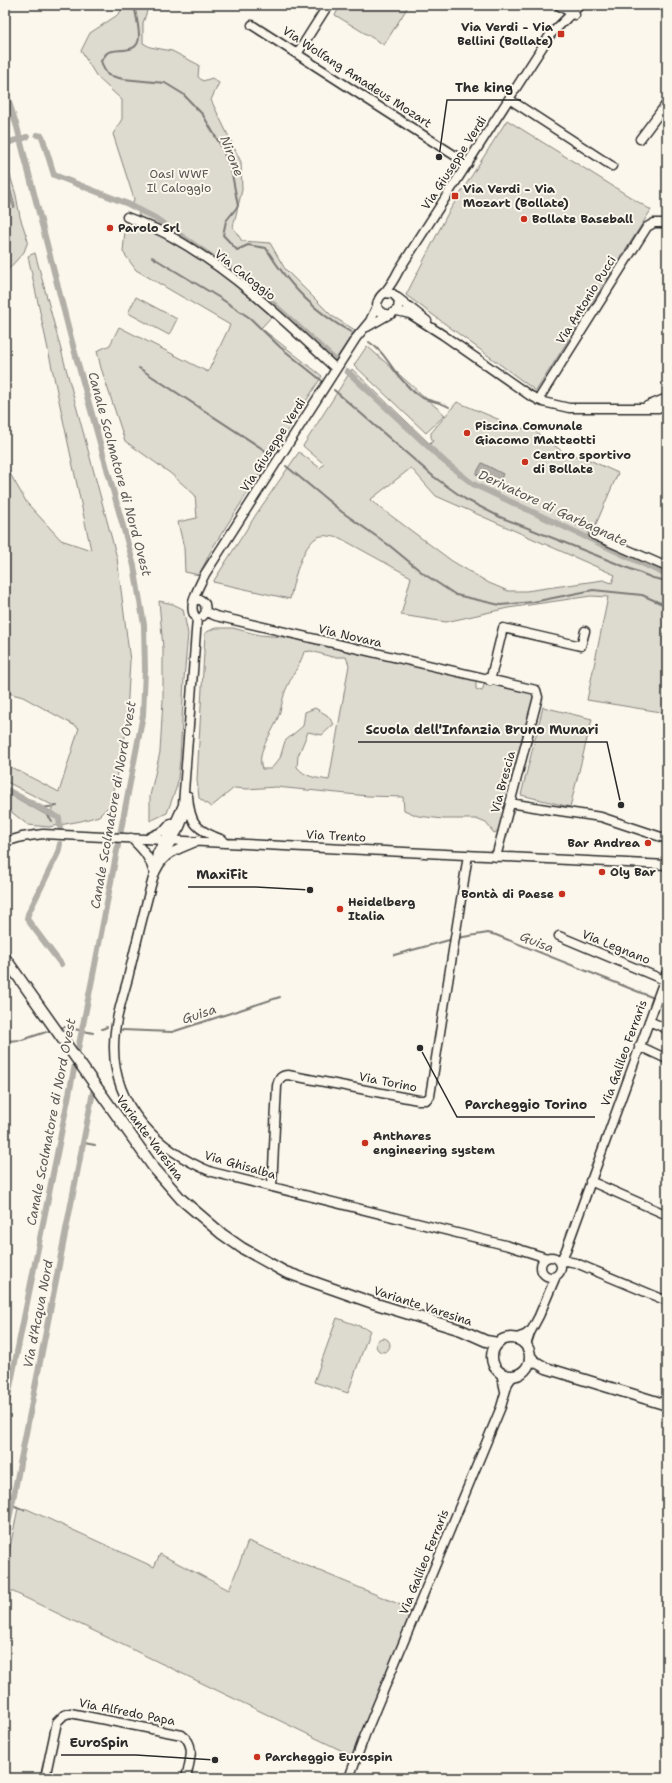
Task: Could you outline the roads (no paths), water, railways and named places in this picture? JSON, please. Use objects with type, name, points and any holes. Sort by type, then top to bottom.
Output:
[{"type":"main road","name":"Variante Varesina","points":[[5,958],[154,1168],[181,1199],[206,1222],[242,1248],[285,1272],[374,1303],[461,1330],[478,1338],[498,1343],[508,1338],[516,1338]]},
{"type":"main road","name":"Variante Varesina","points":[[478,1338],[492,1354],[495,1366],[501,1372]]},
{"type":"main road","points":[[516,1338],[526,1345],[534,1362],[546,1368],[667,1405]]},
{"type":"main road","points":[[492,1354],[498,1343]]},
{"type":"main road","points":[[525,1370],[529,1364],[530,1356]]},
{"type":"main road","points":[[501,1372],[513,1376],[532,1368],[546,1368]]},
{"type":"street","points":[[297,54],[328,5]]},
{"type":"street","points":[[558,5],[574,14]]},
{"type":"street","name":"Via Giuseppe Verdi","points":[[384,293],[538,55],[580,5]]},
{"type":"street","name":"Via Giuseppe Verdi","points":[[574,14],[586,5]]},
{"type":"street","name":"Via Wolfang Amadeus Mozart","points":[[252,25],[468,164]]},
{"type":"street","points":[[509,99],[612,166]]},
{"type":"street","points":[[640,139],[667,103]]},
{"type":"street","name":"Via Caloggio","points":[[127,217],[172,237],[202,256],[246,288],[336,369]]},
{"type":"street","name":"Via Antonio Pucci","points":[[538,400],[646,227],[654,223],[662,223]]},
{"type":"street","name":"Via Giuseppe Verdi","points":[[397,297],[398,281],[404,263]]},
{"type":"street","points":[[443,335],[415,310],[397,297],[390,293],[384,293],[379,298],[377,306],[381,312],[388,315],[397,311],[410,314],[538,400],[569,408],[667,408]]},
{"type":"street","points":[[397,297],[399,304],[397,311]]},
{"type":"street","name":"Via Giuseppe Verdi","points":[[198,600],[205,574],[377,306]]},
{"type":"street","name":"Via Giuseppe Verdi","points":[[363,329],[388,315]]},
{"type":"street","points":[[643,408],[667,398]]},
{"type":"street","points":[[594,535],[667,567]]},
{"type":"street","points":[[169,840],[183,805],[197,618],[191,606],[198,600],[206,604],[206,612],[202,617],[197,618]]},
{"type":"street","name":"Via Novara","points":[[206,612],[216,616],[490,681]]},
{"type":"street","points":[[490,681],[503,628],[581,646],[585,631]]},
{"type":"street","name":"Via Brescia","points":[[490,681],[533,689],[538,694],[496,857]]},
{"type":"street","points":[[186,779],[191,816],[198,828],[230,843]]},
{"type":"street","points":[[146,838],[156,835],[168,827],[182,801],[186,779]]},
{"type":"street","points":[[169,840],[184,818],[188,800]]},
{"type":"street","points":[[510,803],[601,817],[667,839]]},
{"type":"street","name":"Via Trento","points":[[5,842],[22,837],[43,834],[667,865]]},
{"type":"street","points":[[131,838],[146,853],[154,871],[175,850],[198,841]]},
{"type":"street","name":"Via Ghisalba","points":[[169,840],[154,871],[116,1026],[115,1058],[119,1081],[131,1107],[145,1128],[166,1148],[178,1156],[212,1172],[502,1244],[557,1262]]},
{"type":"street","name":"Via Torino","points":[[272,1187],[277,1086],[282,1077],[288,1075],[418,1100],[426,1100],[431,1094],[468,855]]},
{"type":"street","name":"Via Legnano","points":[[559,936],[666,976]]},
{"type":"street","name":"Via Galileo Ferraris","points":[[557,1262],[572,1234],[639,1046],[666,976]]},
{"type":"street","points":[[649,1021],[667,1029]]},
{"type":"street","points":[[639,1046],[667,1059]]},
{"type":"street","points":[[590,1181],[667,1215]]},
{"type":"street","name":"Via Ghisalba","points":[[524,1251],[536,1259],[543,1270]]},
{"type":"street","points":[[543,1305],[546,1290],[543,1270],[544,1260],[586,1268],[667,1301]]},
{"type":"street","points":[[526,1345],[531,1330],[556,1276],[557,1262]]},
{"type":"street","points":[[543,1270],[550,1277],[556,1276]]},
{"type":"street","points":[[516,1338],[525,1335],[531,1330]]},
{"type":"street","name":"Via Galileo Ferraris","points":[[501,1372],[505,1393]]},
{"type":"street","name":"Via Galileo Ferraris","points":[[349,1778],[363,1740],[501,1408],[508,1383],[513,1376]]},
{"type":"street","name":"Via Alfredo Papa","points":[[45,1778],[57,1722],[64,1715],[70,1713],[182,1735],[188,1740],[191,1748],[186,1778]]},
{"type":"waterway","name":"Nirone","points":[[134,5],[139,36],[138,42],[131,49],[111,51],[107,53],[101,61],[104,69],[108,75],[123,79],[165,83],[183,94],[203,115],[221,146],[232,174],[238,206],[226,221],[223,235],[237,250],[248,245],[266,248],[283,273],[303,296],[325,316],[351,332]]},
{"type":"waterway","name":"Canale Scolmatore di Nord Ovest","points":[[5,90],[17,127],[72,342],[134,566],[144,625],[145,670],[143,715],[94,970],[5,1412]]},
{"type":"waterway","name":"Derivatore di Garbagnate","points":[[37,135],[42,136],[54,175],[128,204],[155,218],[250,283],[334,359]]},
{"type":"waterway","name":"Canale Scolmatore di Nord Ovest","points":[[10,142],[27,137]]},
{"type":"waterway","points":[[152,257],[250,318],[280,347],[321,380]]},
{"type":"waterway","name":"Nirone","points":[[369,342],[375,346],[399,377],[414,392],[425,399],[449,407]]},
{"type":"waterway","points":[[139,368],[272,455]]},
{"type":"waterway","name":"Derivatore di Garbagnate","points":[[347,371],[445,462],[473,484],[667,575]]},
{"type":"waterway","points":[[334,390],[434,477],[465,499],[500,517],[653,578],[667,581]]},
{"type":"waterway","points":[[286,466],[342,512],[390,546],[424,574],[456,595],[500,605],[533,602],[593,590],[642,595],[667,606]]},
{"type":"waterway","name":"Via d'Acqua Nord","points":[[5,789],[59,818],[60,827]]},
{"type":"waterway","points":[[40,808],[57,806]]},
{"type":"waterway","name":"Via d'Acqua Nord","points":[[43,809],[52,821]]},
{"type":"waterway","name":"Via d'Acqua Nord","points":[[60,844],[58,853],[28,914],[27,919],[61,964]]},
{"type":"waterway","name":"Guisa","points":[[457,938],[488,933],[496,935],[654,998]]},
{"type":"waterway","name":"Guisa","points":[[394,955],[453,939]]},
{"type":"waterway","name":"Guisa","points":[[122,1030],[172,1032],[280,997]]},
{"type":"waterway","name":"Guisa","points":[[658,1000],[667,1005]]},
{"type":"waterway","name":"Guisa","points":[[58,1028],[65,1027]]},
{"type":"waterway","name":"Guisa","points":[[102,1029],[107,1027]]},
{"type":"waterway","name":"Guisa","points":[[74,1029],[93,1033]]},
{"type":"waterway","name":"Guisa","points":[[5,1041],[22,1040],[52,1030]]},
{"type":"waterway","name":"Via d'Acqua Nord","points":[[5,1540],[93,1092]]},
{"type":"waterway","points":[[84,1143],[95,1145]]},
{"type":"waterway","points":[[15,1506],[24,1510]]},
{"type":"place","name":"Via Verdi - Via Bellini (Bollate)","points":[[561,34]]},
{"type":"place","name":"The king","points":[[439,157]]},
{"type":"place","name":"Via Verdi - Via Mozart (Bollate)","points":[[455,196]]},
{"type":"place","name":"Bollate Baseball","points":[[524,219]]},
{"type":"place","name":"Parolo Srl","points":[[110,228]]},
{"type":"place","name":"Piscina Comunale Giacomo Matteotti","points":[[467,433]]},
{"type":"place","name":"Centro sportivo di Bollate","points":[[525,462]]},
{"type":"place","name":"Scuola dell'Infanzia Bruno Munari","points":[[621,805]]},
{"type":"place","name":"Bar Andrea","points":[[648,843]]},
{"type":"place","name":"Oly Bar","points":[[602,872]]},
{"type":"place","name":"MaxiFit","points":[[310,890]]},
{"type":"place","name":"Bontà di Paese","points":[[562,894]]},
{"type":"place","name":"Heidelberg Italia","points":[[340,909]]},
{"type":"place","name":"Parcheggio Torino","points":[[420,1048]]},
{"type":"place","name":"Anthares engineering system","points":[[365,1143]]},
{"type":"place","name":"Parcheggio Eurospin","points":[[257,1757]]},
{"type":"place","name":"EuroSpin","points":[[215,1760]]},
{"type":"park label","name":"Oasi WWF Il Caloggio","points":[[179,181]]}]
